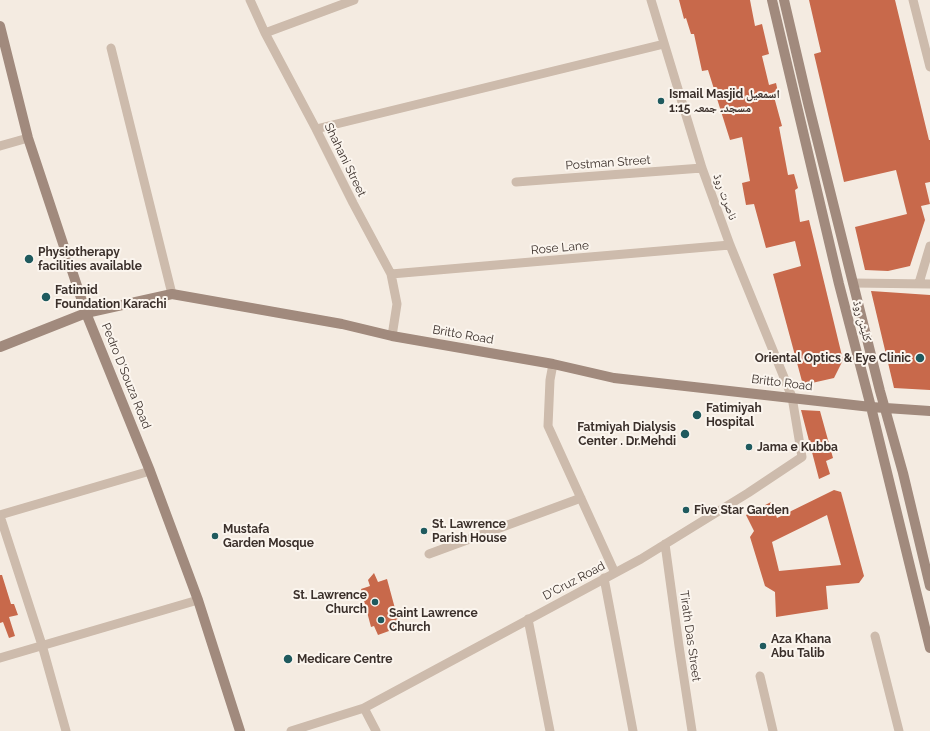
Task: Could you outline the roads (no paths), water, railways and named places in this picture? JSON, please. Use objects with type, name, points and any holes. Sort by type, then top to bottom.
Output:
[{"type":"street","name":"Shahani Street","points":[[250,0],[353,203],[391,274],[397,304],[392,336]]},
{"type":"street","points":[[266,33],[354,0]]},
{"type":"street","name":"ناصرت روڈ","points":[[651,0],[702,168],[730,245],[792,397]]},
{"type":"street","name":"کلیٹن روڈ","points":[[772,0],[839,284],[871,407],[930,648]]},
{"type":"street","name":"کلیٹن روڈ","points":[[784,0],[853,283],[880,391],[903,473],[930,586]]},
{"type":"street","points":[[913,0],[930,67]]},
{"type":"street","name":"Pedro D'Souza Road","points":[[0,26],[28,138],[86,313],[150,471],[198,600],[240,731]]},
{"type":"street","points":[[316,129],[664,44]]},
{"type":"street","points":[[111,48],[172,294]]},
{"type":"street","points":[[0,146],[28,138]]},
{"type":"street","name":"Postman Street","points":[[516,182],[702,168]]},
{"type":"street","name":"Rose Lane","points":[[391,274],[730,245]]},
{"type":"street","points":[[919,284],[930,246]]},
{"type":"street","points":[[853,283],[930,284]]},
{"type":"street","name":"Britto Road","points":[[0,347],[86,313],[172,294],[342,324],[392,336],[553,364],[614,378],[871,407],[930,411]]},
{"type":"street","points":[[553,364],[550,380],[548,426],[614,573]]},
{"type":"street","name":"D'Cruz Road","points":[[291,731],[364,708],[665,544],[748,493],[802,457],[792,397]]},
{"type":"street","points":[[66,731],[42,645],[0,515],[150,471]]},
{"type":"street","points":[[430,554],[581,498]]},
{"type":"street","name":"Tirath Das Street","points":[[665,544],[678,646],[692,731]]},
{"type":"street","points":[[604,578],[632,731]]},
{"type":"street","points":[[0,658],[198,600]]},
{"type":"street","points":[[528,619],[550,731]]},
{"type":"street","points":[[875,636],[899,731]]},
{"type":"street","points":[[760,676],[773,731]]},
{"type":"street","points":[[364,708],[376,731]]},
{"type":"place","name":"Ismail Masjid اسمعیل مسجد۔ جمعہ 1:15","points":[[661,101]]},
{"type":"place","name":"Physiotherapy facilities available","points":[[29,259]]},
{"type":"place","name":"Fatimid Foundation Karachi","points":[[46,297]]},
{"type":"place","name":"Oriental Optics & Eye Clinic","points":[[920,358]]},
{"type":"place","name":"Fatimiyah Hospital","points":[[697,415]]},
{"type":"place","name":"Fatmiyah Dialysis Center . Dr.Mehdi","points":[[685,434]]},
{"type":"place","name":"Jama e Kubba","points":[[749,447]]},
{"type":"place","name":"Five Star Garden","points":[[686,510]]},
{"type":"place","name":"St. Lawrence Parish House","points":[[424,531]]},
{"type":"place","name":"Mustafa Garden Mosque","points":[[215,536]]},
{"type":"place","name":"St. Lawrence Church","points":[[375,602]]},
{"type":"place","name":"Saint Lawrence Church","points":[[381,620]]},
{"type":"place","name":"Aza Khana Abu Talib","points":[[763,646]]},
{"type":"place","name":"Medicare Centre","points":[[288,659]]}]
